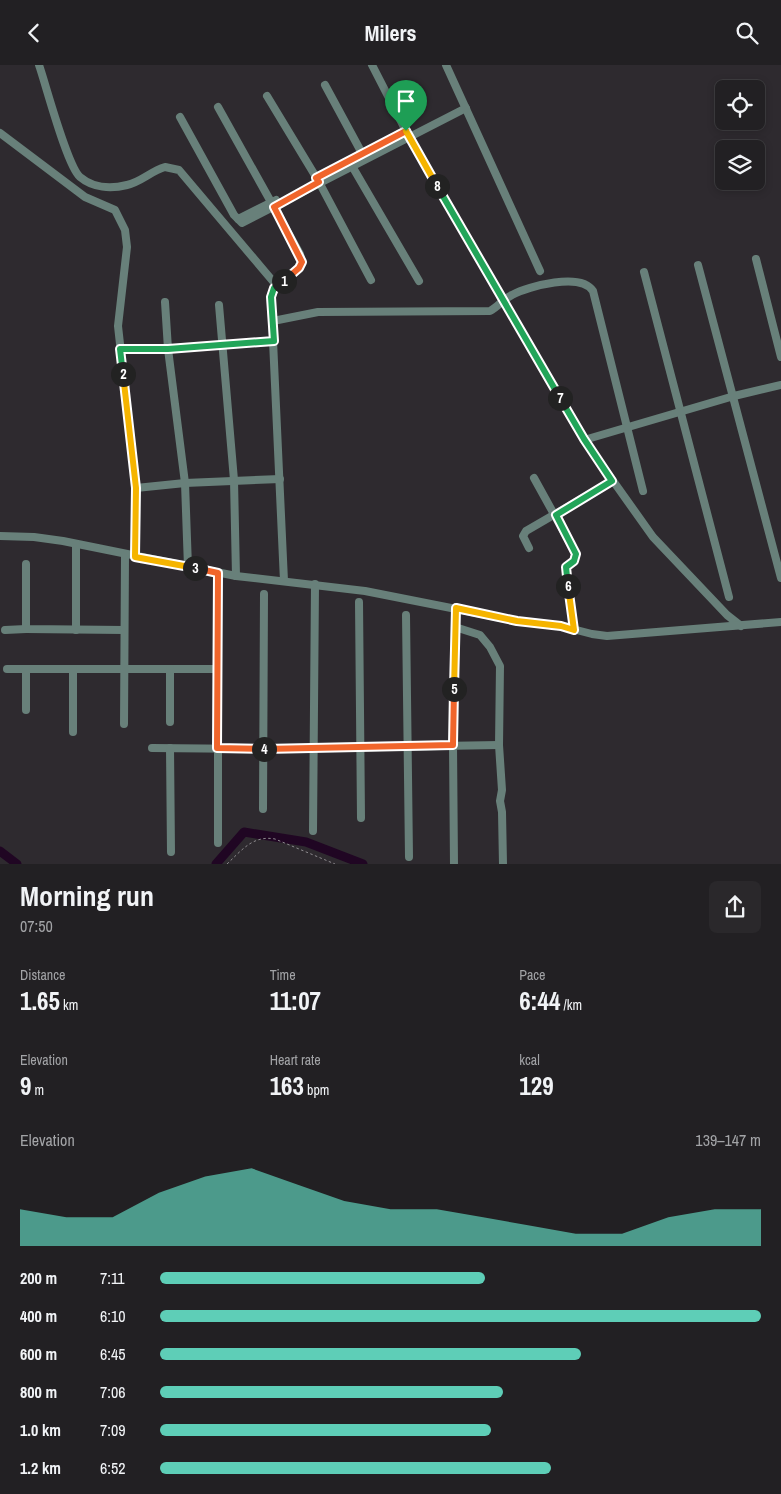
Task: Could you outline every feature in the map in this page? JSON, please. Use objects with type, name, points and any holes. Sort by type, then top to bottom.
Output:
[{"type":"street","points":[[39,65],[74,169],[80,177],[92,185],[104,187],[132,184],[165,167],[179,170],[277,286]]},
{"type":"street","points":[[372,65],[407,134],[584,439],[653,537],[727,615],[741,626]]},
{"type":"street","points":[[446,65],[540,271]]},
{"type":"street","points":[[325,85],[364,156]]},
{"type":"street","points":[[266,96],[318,180],[371,280]]},
{"type":"street","points":[[218,107],[273,205],[302,262],[293,274],[277,286],[271,297],[284,581]]},
{"type":"street","points":[[180,117],[238,219],[245,222],[364,156],[407,134],[466,108]]},
{"type":"street","points":[[0,133],[85,197],[116,211],[121,219],[127,247],[118,325],[136,488],[135,557]]},
{"type":"street","points":[[318,180],[352,166],[364,156]]},
{"type":"street","points":[[352,166],[419,281]]},
{"type":"street","points":[[756,259],[781,357]]},
{"type":"street","points":[[698,265],[781,578]]},
{"type":"street","points":[[644,271],[729,597]]},
{"type":"street","points":[[273,321],[318,312],[490,311],[499,306],[504,300],[524,290],[562,282],[578,282],[589,285],[593,291],[643,491]]},
{"type":"street","points":[[165,303],[168,349],[185,483],[188,567]]},
{"type":"street","points":[[219,305],[234,480],[236,576]]},
{"type":"street","points":[[120,349],[168,349],[274,341]]},
{"type":"street","points":[[584,439],[734,396],[781,385]]},
{"type":"street","points":[[136,488],[185,483],[280,479]]},
{"type":"street","points":[[534,479],[556,515],[576,554],[574,561],[566,567],[574,630]]},
{"type":"street","points":[[529,547],[524,533],[612,481]]},
{"type":"street","points":[[0,536],[34,537],[76,544],[236,576],[365,591],[517,621],[561,626],[607,636],[781,622]]},
{"type":"street","points":[[76,544],[76,629]]},
{"type":"street","points":[[124,725],[125,555]]},
{"type":"street","points":[[26,564],[26,629]]},
{"type":"street","points":[[218,573],[218,843]]},
{"type":"street","points":[[314,584],[314,831]]},
{"type":"street","points":[[263,809],[264,594]]},
{"type":"street","points":[[359,602],[362,747],[361,818]]},
{"type":"street","points":[[454,864],[453,745],[456,608]]},
{"type":"street","points":[[406,615],[409,857]]},
{"type":"street","points":[[455,627],[480,635],[490,647],[500,666],[499,745],[502,790],[500,801],[502,812],[502,864]]},
{"type":"street","points":[[5,630],[124,630]]},
{"type":"street","points":[[7,669],[218,669]]},
{"type":"street","points":[[26,669],[26,711]]},
{"type":"street","points":[[73,669],[73,732]]},
{"type":"street","points":[[170,669],[170,722]]},
{"type":"street","points":[[152,748],[264,749],[499,745]]},
{"type":"street","points":[[170,748],[171,852]]},
{"type":"path","points":[[227,864],[246,846],[264,837],[275,839],[335,864]]},
{"type":"waterway","points":[[216,864],[244,832],[306,842],[363,864]]},
{"type":"waterway","points":[[0,851],[17,864]]},
{"type":"route","points":[[406,131],[584,439],[612,481],[556,515],[576,554],[574,561],[566,567],[574,630],[561,626],[517,621],[456,608],[453,745],[264,749],[217,748],[218,573],[135,557],[136,488],[120,349],[168,349],[274,341],[271,297],[274,288],[293,274],[302,262],[300,254],[274,207],[319,182],[316,178],[406,131]]}]
